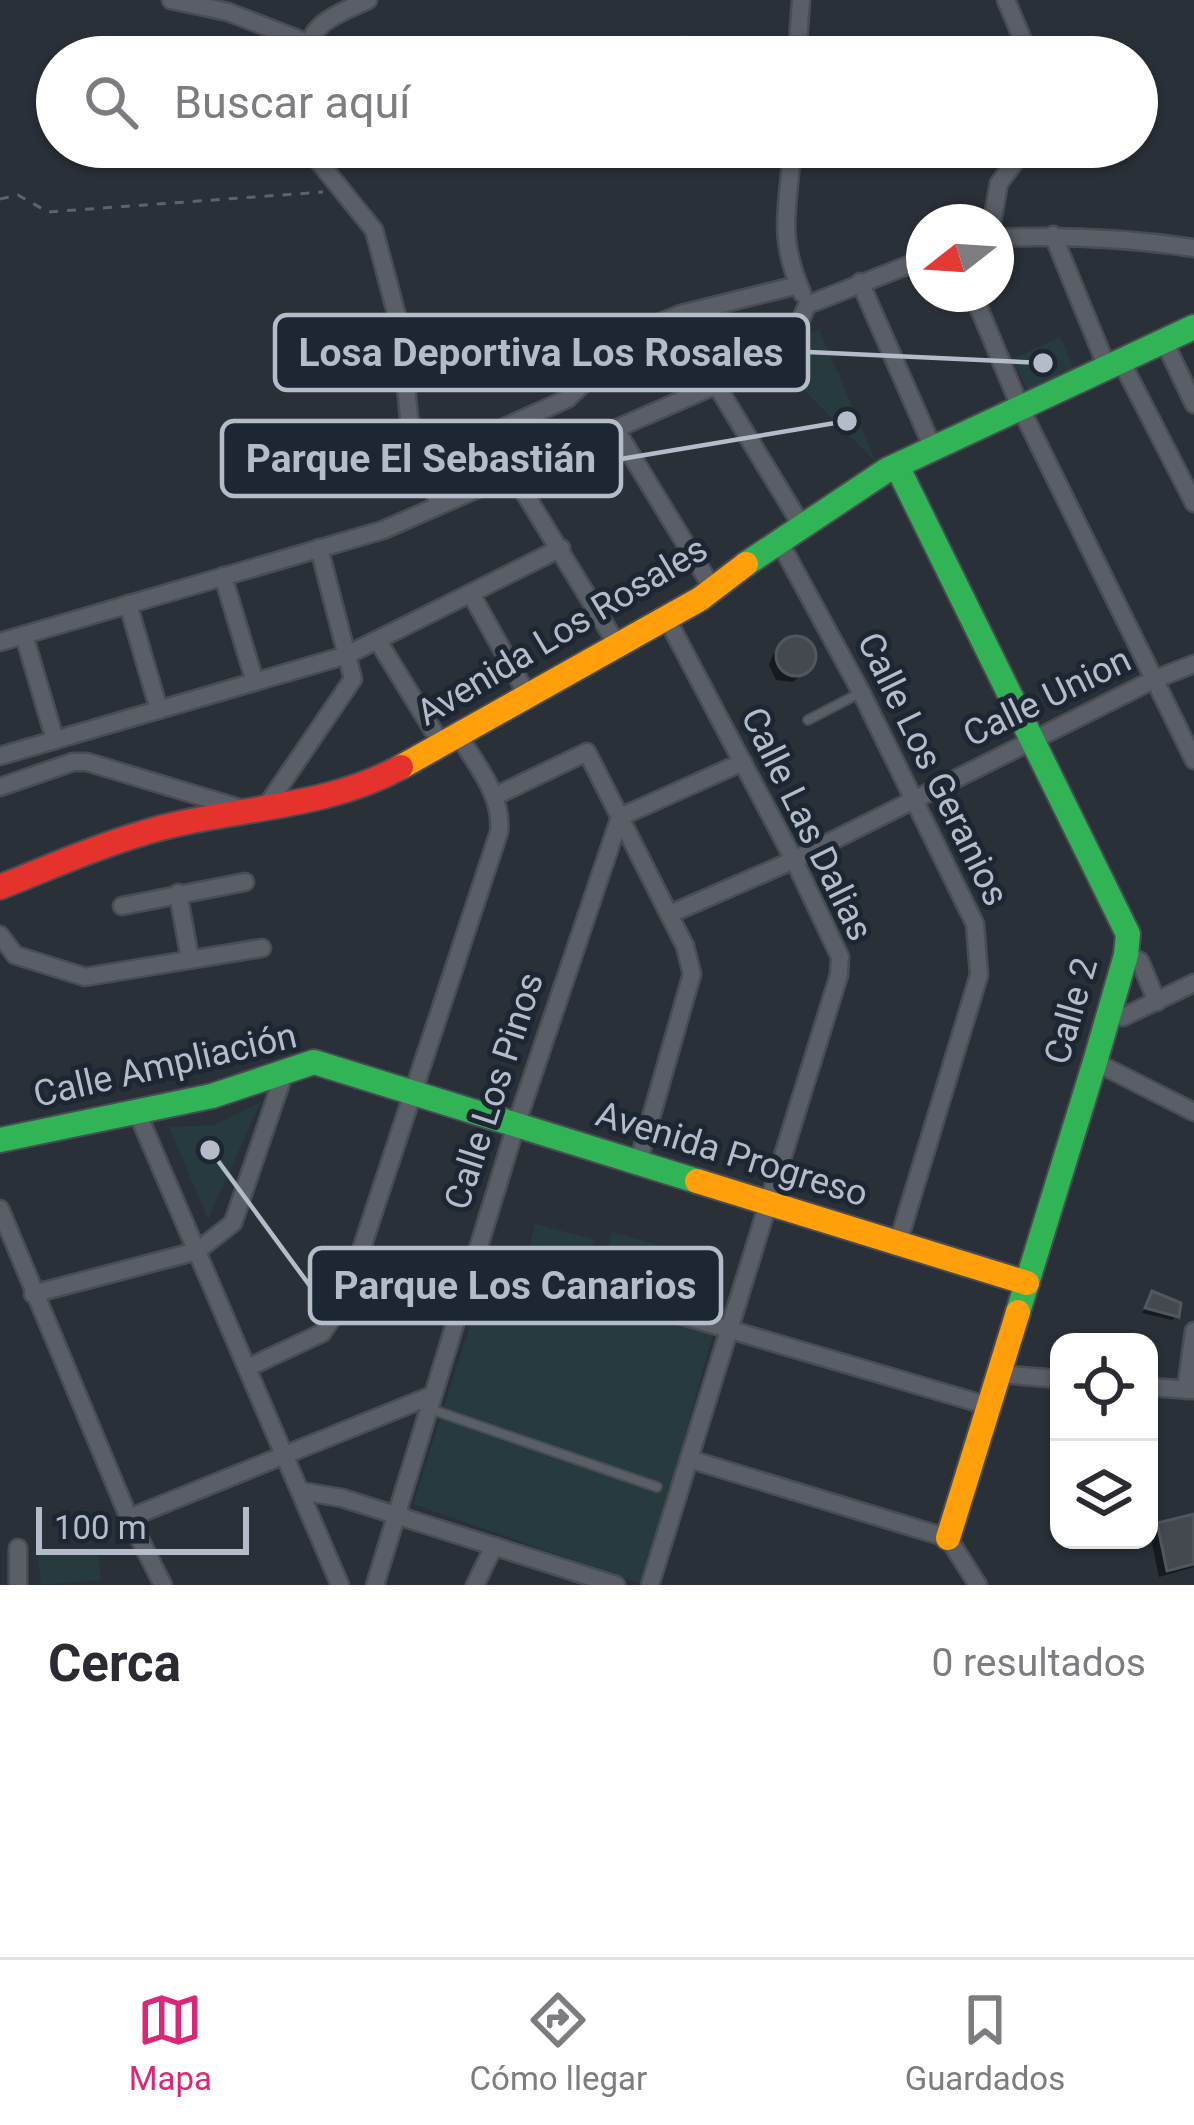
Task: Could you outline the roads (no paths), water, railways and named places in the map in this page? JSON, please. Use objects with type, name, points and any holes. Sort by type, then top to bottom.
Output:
[{"type":"street","points":[[171,0],[227,6],[282,36]]},
{"type":"street","points":[[315,36],[324,21],[325,0]]},
{"type":"street","points":[[324,21],[368,0]]},
{"type":"street","points":[[798,36],[801,0]]},
{"type":"street","points":[[1006,0],[1021,36]]},
{"type":"street","points":[[325,168],[374,230],[401,332],[409,418],[439,505]]},
{"type":"street","points":[[791,168],[783,229],[791,270],[807,305]]},
{"type":"street","points":[[995,204],[999,183],[1011,168]]},
{"type":"street","points":[[1053,236],[1114,364],[1194,503]]},
{"type":"street","points":[[1014,237],[1145,241],[1194,248]]},
{"type":"street","points":[[0,642],[383,530],[776,359],[791,343],[807,305],[906,265]]},
{"type":"street","points":[[860,282],[933,448]]},
{"type":"street","points":[[425,463],[568,398],[639,332],[681,314],[798,285]]},
{"type":"street","points":[[981,312],[1021,409],[1194,760]]},
{"type":"street","name":"Avenida Los Rosales","points":[[0,887],[141,833],[329,795],[379,779],[667,619],[897,466],[1194,327]]},
{"type":"street","points":[[1164,341],[1194,404]]},
{"type":"street","points":[[717,386],[802,526]]},
{"type":"street","points":[[616,430],[713,589]]},
{"type":"street","name":"Calle 2","points":[[897,466],[1128,934],[1095,1062],[948,1538]]},
{"type":"street","points":[[514,474],[618,646]]},
{"type":"street","name":"Calle Los Geranios","points":[[779,541],[860,692],[974,924],[979,975],[898,1243]]},
{"type":"street","points":[[0,787],[73,762],[87,762],[259,810],[353,679],[319,548]]},
{"type":"street","points":[[0,756],[347,655],[560,548]]},
{"type":"street","points":[[223,576],[254,682]]},
{"type":"street","points":[[471,594],[529,698]]},
{"type":"street","points":[[128,604],[159,710]]},
{"type":"street","name":"Calle Las Dalias","points":[[650,1585],[839,975],[840,957],[667,619]]},
{"type":"street","points":[[24,635],[55,740]]},
{"type":"street","points":[[247,1368],[322,1333],[345,1299],[500,832],[501,813],[495,796],[378,641]]},
{"type":"street","name":"Calle Union","points":[[670,914],[794,860],[1153,680],[1194,664]]},
{"type":"street","points":[[495,796],[587,752],[686,946],[692,974],[638,1163]]},
{"type":"street","points":[[620,818],[743,762]]},
{"type":"street","name":"Calle Los Pinos","points":[[375,1585],[516,1125],[620,818]]},
{"type":"street","points":[[122,906],[245,882]]},
{"type":"street","points":[[178,892],[190,959]]},
{"type":"street","points":[[0,934],[16,956],[85,977],[262,948]]},
{"type":"street","points":[[1126,955],[1140,962],[1156,1002]]},
{"type":"street","points":[[1108,1016],[1123,1017],[1194,983]]},
{"type":"street","name":"Calle Ampliación","points":[[0,1140],[212,1096],[314,1062],[416,1094]]},
{"type":"street","points":[[1095,1062],[1194,1112]]},
{"type":"street","points":[[33,1294],[197,1251],[233,1222],[286,1071]]},
{"type":"street","name":"Avenida Progreso","points":[[416,1094],[1027,1283]]},
{"type":"street","points":[[137,1112],[340,1585]]},
{"type":"street","points":[[0,1209],[129,1517],[163,1585]]},
{"type":"street","points":[[476,1255],[989,1406]]},
{"type":"street","points":[[1158,1388],[1190,1390],[1194,1331]]},
{"type":"street","points":[[999,1374],[1050,1378]]},
{"type":"street","points":[[129,1517],[431,1402]]},
{"type":"street","points":[[689,1459],[948,1538],[978,1585]]},
{"type":"street","points":[[300,1491],[342,1498],[616,1585]]},
{"type":"street","points":[[475,1585],[494,1546]]},
{"type":"street","points":[[18,1548],[18,1585]]},
{"type":"lane","points":[[808,719],[860,692]]},
{"type":"lane","points":[[431,1402],[657,1486]]},
{"type":"place","name":"Losa Deportiva Los Rosales","points":[[1043,363]]},
{"type":"place","name":"Parque El Sebastián","points":[[847,421]]},
{"type":"place","name":"Parque Los Canarios","points":[[210,1150]]}]
